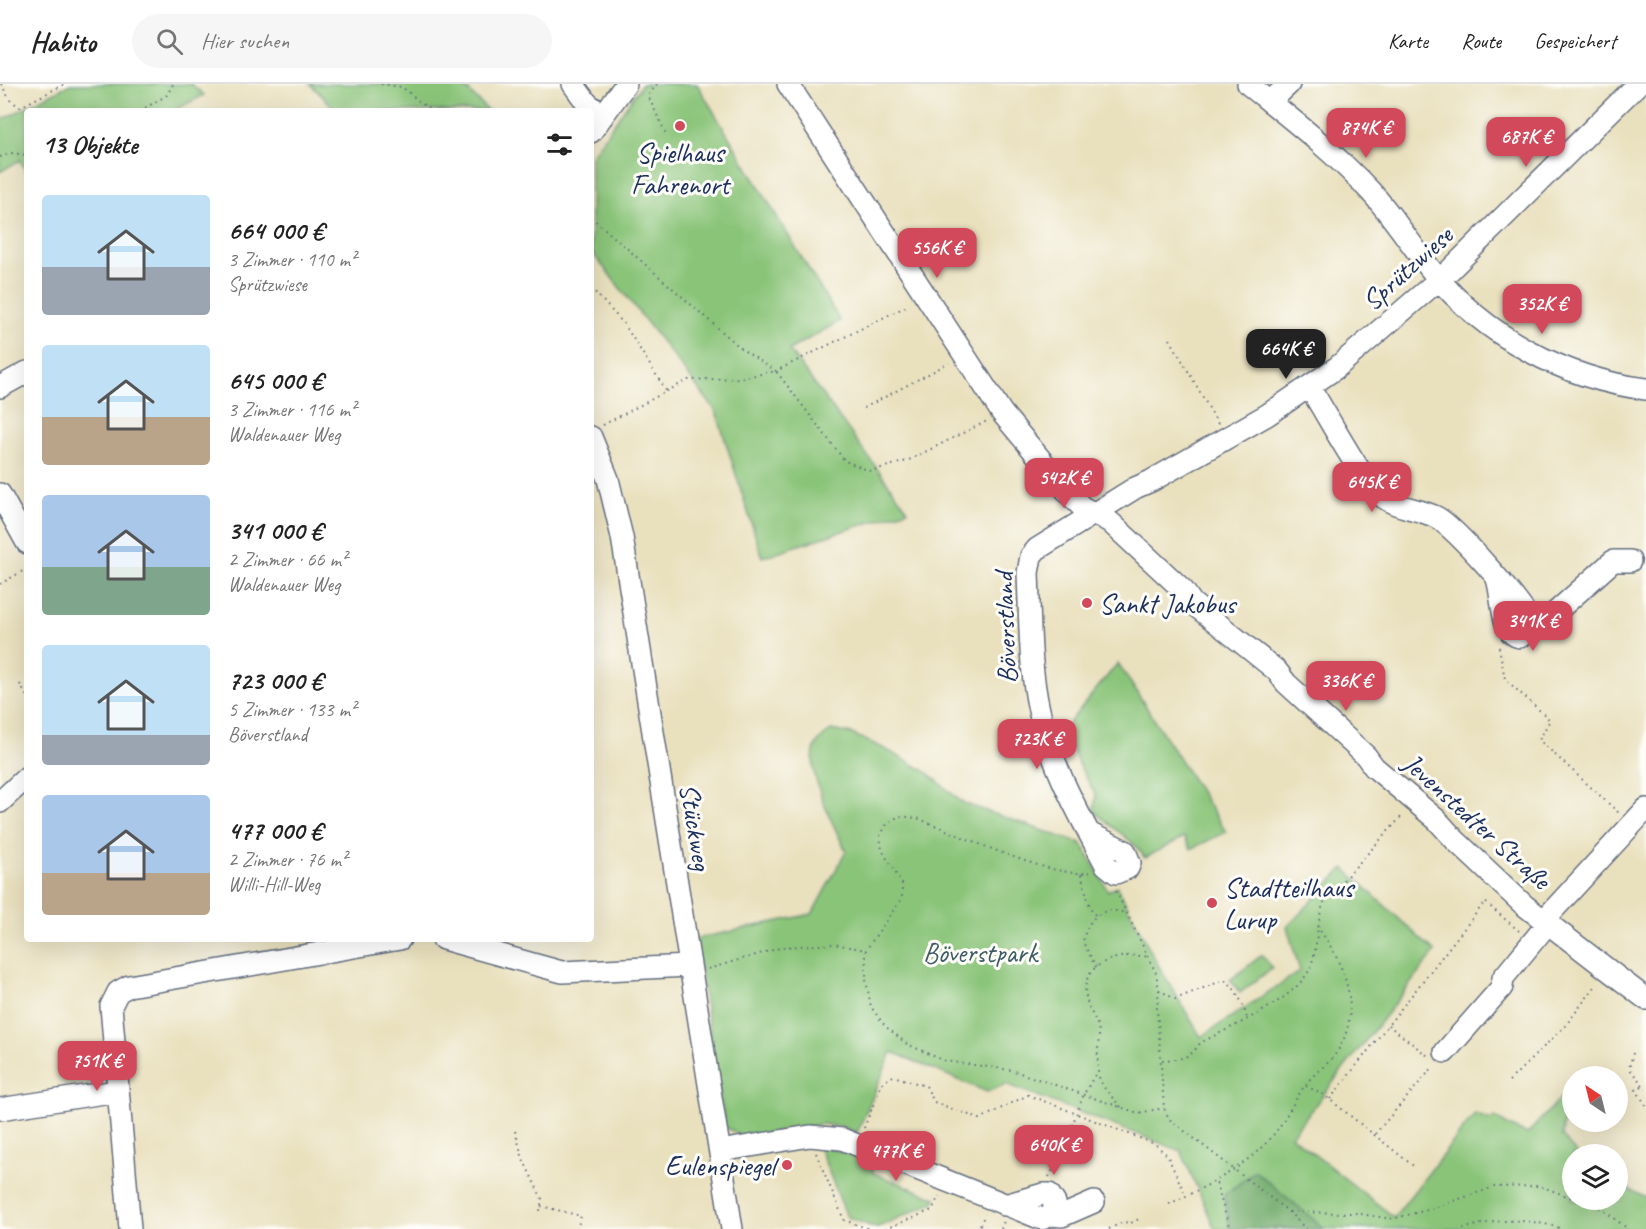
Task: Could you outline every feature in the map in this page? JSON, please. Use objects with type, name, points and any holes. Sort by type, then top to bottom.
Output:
[{"type":"street","points":[[573,84],[589,108]]},
{"type":"street","points":[[597,124],[626,84]]},
{"type":"street","name":"Jevenstedter Straße","points":[[788,84],[1002,413],[1072,497],[1092,513],[1110,522],[1183,590],[1192,603],[1277,671],[1366,756],[1374,767],[1437,820],[1524,905],[1646,999]]},
{"type":"street","points":[[1248,84],[1362,182],[1439,280],[1486,322],[1549,361],[1614,385],[1646,389]]},
{"type":"street","points":[[1270,102],[1289,84]]},
{"type":"street","name":"Sprützwiese","points":[[1092,513],[1221,442],[1310,387],[1336,368],[1439,280],[1638,84]]},
{"type":"street","points":[[0,387],[24,374]]},
{"type":"street","points":[[1310,387],[1377,491],[1396,505],[1442,520],[1497,579],[1509,633],[1520,637],[1530,629],[1531,623],[1547,620],[1613,561],[1630,561]]},
{"type":"street","name":"Stückweg","points":[[594,436],[608,479],[622,537],[696,968],[732,1229]]},
{"type":"street","points":[[0,494],[24,538]]},
{"type":"street","name":"Böverstland","points":[[1091,834],[1054,761],[1039,710],[1028,573],[1031,556],[1036,549],[1092,513]]},
{"type":"street","points":[[0,802],[24,780]]},
{"type":"street","points":[[1547,921],[1639,817]]},
{"type":"street","name":"Jevenstedter Straße","points":[[1441,1058],[1502,987],[1503,978],[1547,921]]},
{"type":"street","points":[[130,1229],[111,1006],[114,996],[123,988],[383,942]]},
{"type":"street","points":[[454,942],[562,972],[696,968]]},
{"type":"street","points":[[0,1108],[117,1091]]},
{"type":"street","points":[[720,1151],[810,1136],[834,1137],[857,1144],[1042,1218],[1052,1215],[1062,1216],[1094,1202]]},
{"type":"path","points":[[1,84],[10,100],[20,107],[65,84]]},
{"type":"path","points":[[145,108],[167,95],[173,84]]},
{"type":"path","points":[[381,84],[402,87],[427,108]]},
{"type":"path","points":[[656,84],[648,96],[667,136]]},
{"type":"path","points":[[0,157],[11,153],[24,155]]},
{"type":"path","points":[[594,220],[743,350],[776,371],[844,461],[870,471],[907,461],[995,417]]},
{"type":"path","points":[[594,291],[624,324],[667,392]]},
{"type":"path","points":[[594,432],[688,380],[740,378],[776,371],[909,305]]},
{"type":"path","points":[[1170,339],[1223,431]]},
{"type":"path","points":[[864,408],[956,359]]},
{"type":"path","points":[[0,584],[23,571]]},
{"type":"path","points":[[1499,647],[1505,679],[1550,720],[1539,740],[1639,817]]},
{"type":"path","points":[[20,684],[24,691]]},
{"type":"path","points":[[1162,1060],[1184,1059],[1193,1054],[1200,1043],[1295,990],[1304,979],[1314,954],[1319,914],[1333,889],[1416,802]]},
{"type":"path","points":[[1092,872],[1081,874],[1046,867],[917,818],[899,816],[887,824],[880,836],[882,850],[902,884],[902,898],[866,950],[866,980],[871,1007],[885,1026],[907,1044],[945,1061],[1011,1070],[1138,1113],[1164,1108]]},
{"type":"path","points":[[1081,874],[1090,907],[1095,915]]},
{"type":"path","points":[[1113,885],[1149,957],[1159,990],[1157,1008],[1164,1108],[1174,1125],[1234,1168],[1249,1183],[1289,1212],[1306,1229]]},
{"type":"path","name":"Jevenstedter Straße","points":[[1330,1100],[1485,902],[1532,943]]},
{"type":"path","points":[[1096,967],[1083,942],[1089,923],[1095,915],[1117,910],[1127,914]]},
{"type":"path","points":[[1168,1204],[1215,1182],[1255,1154],[1274,1134],[1305,1085],[1338,1050],[1352,1012],[1345,979],[1335,953],[1317,926]]},
{"type":"path","points":[[696,968],[783,947],[834,944],[866,950]]},
{"type":"path","points":[[1070,1131],[1084,1094],[1096,1073],[1099,1029],[1085,996],[1088,978],[1096,967],[1113,958],[1133,954],[1149,957]]},
{"type":"path","points":[[1509,1081],[1566,1025],[1603,977]]},
{"type":"path","points":[[1159,990],[1175,999],[1224,980],[1228,982],[1244,1007],[1247,1018]]},
{"type":"path","points":[[1374,1135],[1441,1058],[1389,1023]]},
{"type":"path","points":[[1633,1053],[1629,1068],[1646,1089]]},
{"type":"path","points":[[1096,1073],[1102,1087],[1121,1107]]},
{"type":"path","points":[[861,1136],[882,1083],[893,1076],[926,1086],[934,1102],[980,1119],[1028,1095],[1155,1144],[1167,1155],[1186,1196]]},
{"type":"path","points":[[1305,1085],[1330,1100],[1416,1168]]},
{"type":"path","points":[[1642,1086],[1636,1090],[1646,1105]]},
{"type":"path","points":[[515,1131],[523,1159],[542,1199],[540,1211]]},
{"type":"path","points":[[813,1144],[843,1220],[869,1229]]},
{"type":"path","points":[[1046,1185],[1059,1158]]},
{"type":"path","points":[[1215,1182],[1230,1229]]},
{"type":"path","points":[[1289,1212],[1355,1213],[1392,1219],[1431,1209],[1494,1187],[1540,1186],[1562,1194]]},
{"type":"path","points":[[885,1229],[932,1210],[939,1196]]},
{"type":"path","points":[[541,1206],[581,1216],[577,1229]]},
{"type":"path","points":[[1603,1210],[1628,1229]]},
{"type":"path","points":[[1109,1229],[1123,1222],[1131,1224],[1141,1218]]},
{"type":"path","points":[[1462,1229],[1509,1220],[1543,1222],[1563,1229]]},
{"type":"path","points":[[1131,1224],[1133,1229]]},
{"type":"green space","points":[[70,84],[191,84],[204,95],[179,108],[25,108]]},
{"type":"green space","points":[[310,84],[462,84],[485,108],[334,108]]},
{"type":"green space","points":[[642,84],[697,84],[840,321],[789,350],[908,510],[762,557],[716,411],[594,255],[594,152]]},
{"type":"green space","points":[[24,108],[24,168],[20,160],[0,172],[0,121]]},
{"type":"green space","points":[[1118,663],[1226,832],[1191,849],[1184,837],[1145,858],[1134,844],[1094,810],[1096,796],[1077,761],[1069,739],[1057,737]]},
{"type":"green space","name":"Böverstpark","points":[[831,730],[852,734],[927,772],[963,803],[1082,844],[1108,891],[1117,886],[1157,963],[1201,1037],[1300,971],[1287,927],[1344,868],[1435,952],[1291,1136],[1394,1217],[1475,1114],[1491,1120],[1495,1117],[1527,1134],[1562,1096],[1562,1136],[1569,1144],[1562,1144],[1562,1210],[1628,1210],[1628,1189],[1646,1198],[1646,1229],[1215,1229],[1181,1151],[1006,1084],[987,1092],[892,1052],[857,1133],[842,1127],[822,1124],[743,1137],[725,1127],[695,939],[812,914],[846,851],[828,813],[817,782],[813,754],[817,743]]},
{"type":"green space","points":[[1262,955],[1272,968],[1240,993],[1230,980]]},
{"type":"green space","points":[[818,1145],[872,1161],[873,1173],[936,1198],[934,1202],[876,1228],[847,1217]]},
{"type":"green space","points":[[1255,1171],[1325,1229],[1230,1229],[1224,1195]]},
{"type":"place","name":"Spielhaus Fahrenort","points":[[680,126]]},
{"type":"place","name":"Sankt Jakobus","points":[[1087,603]]},
{"type":"place","name":"Stadtteilhaus Lurup","points":[[1212,903]]},
{"type":"place","name":"Eulenspiegel","points":[[787,1165]]}]
